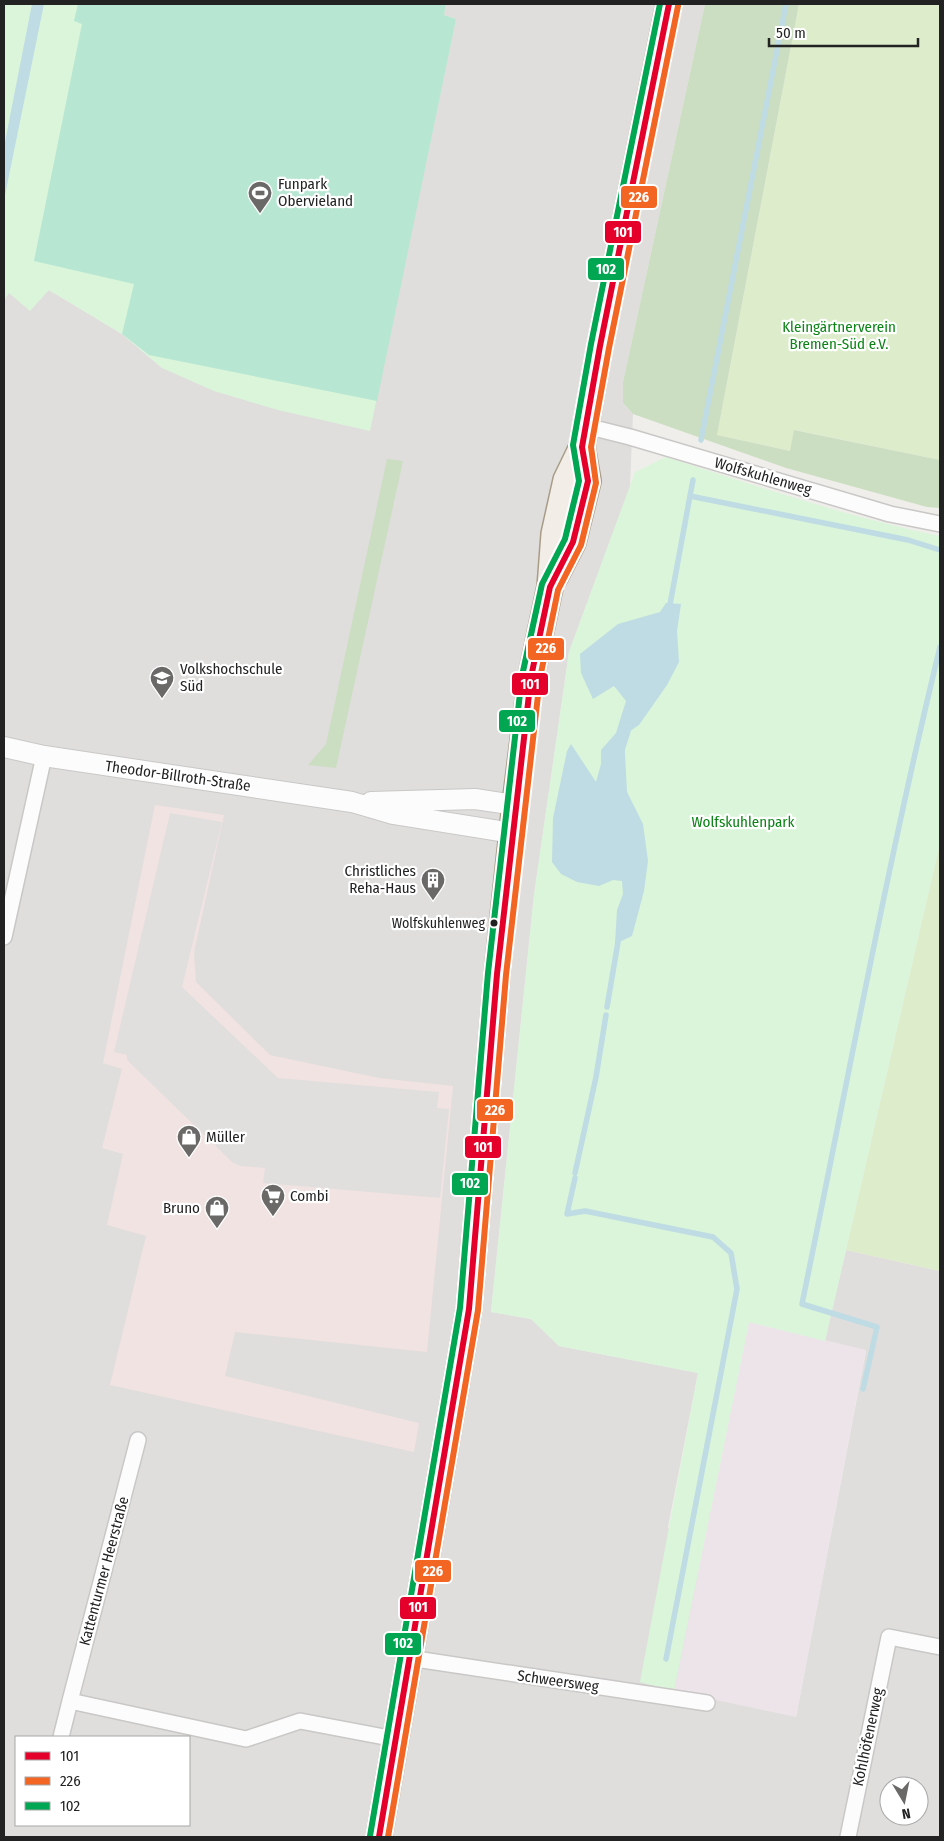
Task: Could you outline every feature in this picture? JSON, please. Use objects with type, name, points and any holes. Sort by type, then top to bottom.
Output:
[{"type":"main road","points":[[379,1837],[469,1309],[498,974],[515,805],[532,677],[550,587],[554,534],[566,480],[584,436],[602,336],[669,4]]},
{"type":"street","name":"Wolfskuhlenweg","points":[[584,436],[630,437],[890,514],[940,524]]},
{"type":"street","name":"Theodor-Billroth-Straße","points":[[4,747],[44,756],[352,802],[393,814],[512,833]]},
{"type":"street","points":[[4,937],[44,756]]},
{"type":"street","name":"Theodor-Billroth-Straße","points":[[352,802],[475,799],[515,805]]},
{"type":"street","name":"Kattenturmer Heerstraße","points":[[62,1736],[138,1440]]},
{"type":"street","name":"Kohlhöfenerweg","points":[[848,1837],[889,1636],[940,1646]]},
{"type":"street","name":"Schweersweg","points":[[409,1658],[707,1703]]},
{"type":"street","points":[[70,1701],[246,1739],[300,1721],[395,1739]]},
{"type":"shaded area","points":[[446,4],[705,4],[623,382],[623,403],[633,414],[630,487],[569,652],[534,895],[491,1312],[531,1319],[559,1346],[698,1373],[668,1527],[796,1717],[866,1351],[825,1341],[846,1250],[940,1271],[940,1837],[4,1837],[4,301],[8,293],[49,290],[122,334],[162,368],[456,19],[443,15]]},
{"type":"shaded area","points":[[155,805],[224,815],[194,952],[196,982],[270,1055],[379,1078],[453,1086],[427,1352],[235,1332],[225,1376],[419,1423],[414,1452],[110,1385],[146,1236],[107,1225],[123,1154],[102,1148],[122,1069],[103,1063]]},
{"type":"shaded area","points":[[170,813],[222,822],[182,987],[278,1078],[439,1092],[437,1108],[449,1109],[440,1198],[263,1183],[265,1168],[241,1166],[233,1163],[127,1060],[127,1055],[114,1052]]},
{"type":"shaded area","points":[[749,1322],[866,1350],[796,1717],[674,1691]]},
{"type":"green space","points":[[4,4],[446,4],[444,15],[456,19],[370,431],[278,410],[214,391],[162,368],[122,334],[49,290],[30,311],[9,293],[4,301]]},
{"type":"green space","points":[[78,4],[446,4],[444,15],[456,19],[377,401],[149,355],[122,334],[134,284],[34,261],[82,24],[74,21]]},
{"type":"green space","points":[[705,4],[799,4],[717,435],[790,451],[794,430],[940,460],[940,508],[927,507],[786,468],[633,414],[623,403],[623,382]]},
{"type":"green space","name":"Kleingärtnerverein Bremen-Süd e.V.","points":[[799,4],[940,4],[940,460],[795,430],[790,451],[717,435]]},
{"type":"green space","name":"Wolfskuhlenpark","points":[[666,457],[836,510],[940,536],[940,843],[825,1341],[749,1322],[674,1691],[640,1682],[698,1373],[559,1346],[531,1319],[491,1312],[534,895],[569,652],[635,472]]},
{"type":"green space","points":[[387,459],[403,461],[336,768],[308,765],[326,744]]},
{"type":"green space","points":[[940,843],[940,1271],[846,1250]]},
{"type":"water","points":[[32,4],[44,4],[4,200],[4,147]]},
{"type":"water","points":[[666,603],[681,604],[677,631],[679,662],[667,685],[639,725],[624,735],[627,792],[643,824],[648,861],[644,891],[632,936],[615,944],[617,910],[623,894],[622,881],[613,880],[599,886],[577,882],[561,874],[552,862],[553,818],[567,751],[571,744],[596,782],[601,764],[601,750],[616,733],[626,701],[614,686],[593,699],[581,673],[580,654],[618,624],[660,612]]},
{"type":"waterway","points":[[701,440],[786,4]]},
{"type":"waterway","points":[[690,496],[693,480]]},
{"type":"waterway","points":[[669,610],[690,496],[908,540],[940,550]]},
{"type":"waterway","points":[[863,1389],[877,1327],[802,1304],[902,811],[940,647]]},
{"type":"waterway","points":[[622,750],[630,725]]},
{"type":"waterway","points":[[607,1007],[619,936]]},
{"type":"waterway","points":[[575,1173],[596,1077],[606,1015]]},
{"type":"waterway","points":[[575,1178],[567,1214],[585,1211],[713,1237],[731,1253],[737,1289],[666,1659]]},
{"type":"transit line","name":"102","points":[[370,1836],[460,1308],[488,973],[522,676],[542,584],[565,539],[579,481],[573,445],[591,344],[660,4]]},
{"type":"transit line","name":"101","points":[[379,1837],[469,1309],[497,974],[531,677],[550,587],[573,542],[588,481],[582,447],[600,346],[669,4]]},
{"type":"transit line","name":"226","points":[[388,1837],[478,1310],[506,975],[540,678],[558,590],[581,545],[596,483],[591,447],[609,348],[678,6]]},
{"type":"place","name":"Funpark Obervieland","points":[[260,214]]},
{"type":"place","name":"Volkshochschule Süd","points":[[162,699]]},
{"type":"place","name":"Christliches Reha-Haus","points":[[433,901]]},
{"type":"place","name":"Wolfskuhlenweg","points":[[494,923]]},
{"type":"place","name":"Müller","points":[[189,1158]]},
{"type":"place","name":"Combi","points":[[273,1217]]},
{"type":"place","name":"Bruno","points":[[217,1229]]}]
